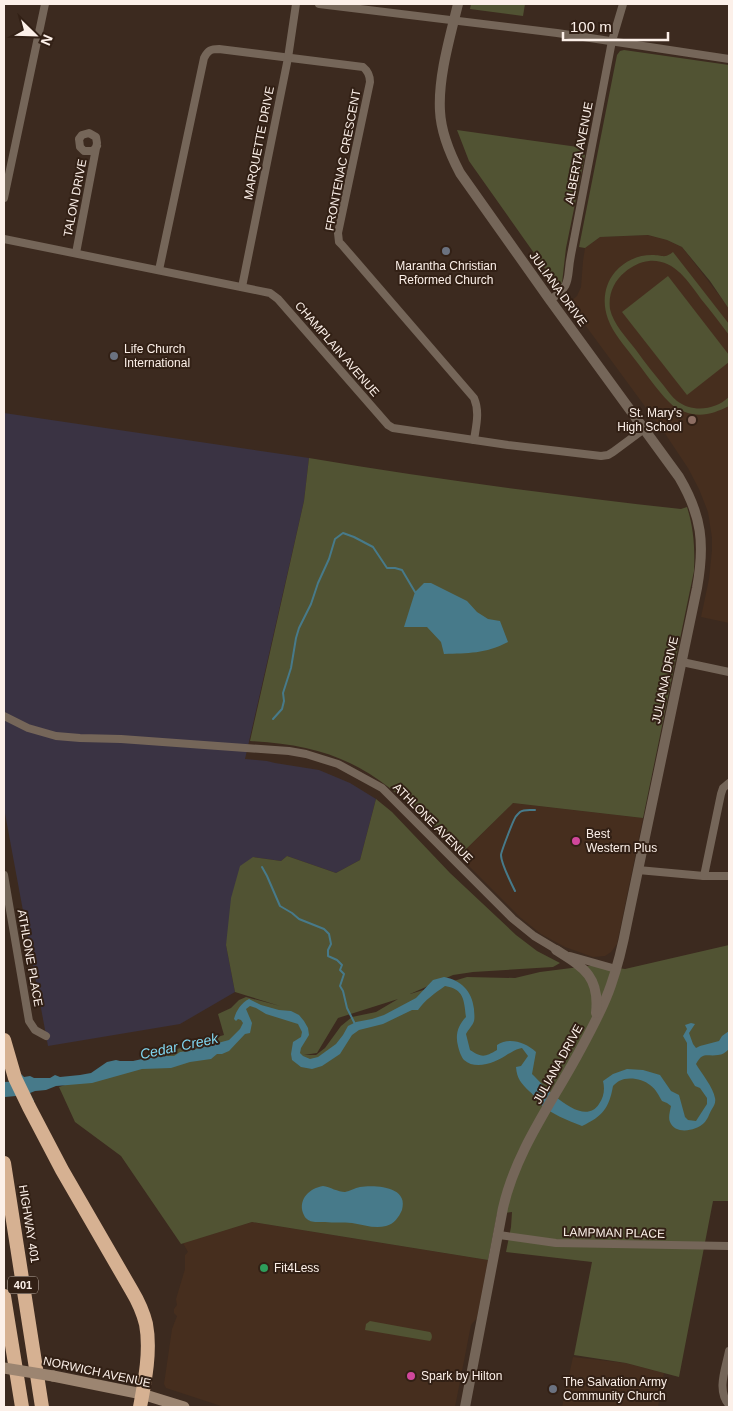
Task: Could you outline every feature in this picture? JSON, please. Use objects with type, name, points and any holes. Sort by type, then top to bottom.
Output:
[{"type":"highway","points":[[4,1040],[15,1078],[29,1108],[62,1170],[140,1306],[147,1335],[141,1401]]},
{"type":"highway","name":"HIGHWAY 401","points":[[4,1163],[42,1407]]},
{"type":"highway","name":"401","points":[[4,1296],[22,1407]]},
{"type":"main road","name":"NORWICH AVENUE","points":[[4,1368],[53,1376],[141,1401],[184,1407]]},
{"type":"street","points":[[4,198],[45,4]]},
{"type":"street","name":"MARQUETTE DRIVE","points":[[242,287],[288,58],[296,4]]},
{"type":"street","points":[[319,4],[557,33],[729,59]]},
{"type":"street","name":"JULIANA DRIVE","points":[[458,4],[440,94],[440,112],[446,143],[452,158],[460,173],[550,300],[688,491],[700,528],[702,551],[700,575],[616,969],[606,999],[591,1030],[514,1172],[506,1197],[465,1407]]},
{"type":"street","name":"ALBERTA AVENUE","points":[[550,300],[568,282],[571,255],[612,41],[623,4]]},
{"type":"street","name":"FRONTENAC CRESCENT","points":[[159,270],[206,54],[211,50],[219,49],[363,67],[368,72],[370,82],[338,238],[474,398],[477,405],[474,440]]},
{"type":"street","name":"TALON DRIVE","points":[[76,253],[96,146]]},
{"type":"street","name":"CHAMPLAIN AVENUE","points":[[4,239],[270,294],[278,299],[388,425],[393,428],[602,456],[613,452],[644,429]]},
{"type":"street","points":[[682,662],[729,672]]},
{"type":"street","name":"ATHLONE AVENUE","points":[[4,716],[28,728],[56,736],[289,751],[338,764],[382,788],[524,929],[556,950],[616,969]]},
{"type":"street","points":[[704,876],[721,794],[729,783]]},
{"type":"street","points":[[638,870],[704,876],[729,876]]},
{"type":"street","name":"ATHLONE PLACE","points":[[4,876],[29,1021],[35,1030],[46,1036]]},
{"type":"street","points":[[556,950],[584,969],[592,983],[596,993],[597,1004],[591,1030]]},
{"type":"street","name":"LAMPMAN PLACE","points":[[499,1235],[556,1243],[729,1246]]},
{"type":"street","points":[[729,1352],[722,1390],[723,1396],[729,1405]]},
{"type":"shaded area","name":"St. Mary's High School","points":[[648,235],[667,240],[682,247],[729,308],[729,623],[701,617],[709,579],[712,538],[708,512],[699,489],[688,468],[666,435],[569,303],[577,296],[581,287],[585,248],[600,237]]},
{"type":"shaded area","points":[[4,413],[309,458],[304,501],[245,759],[319,770],[350,783],[376,799],[360,860],[336,873],[287,856],[281,861],[253,857],[226,945],[235,992],[180,1024],[48,1046],[4,808]]},
{"type":"shaded area","points":[[513,803],[643,818],[617,944],[605,956],[593,957],[565,947],[541,934],[521,918],[459,856]]},
{"type":"shaded area","points":[[252,1222],[488,1260],[477,1318],[471,1325],[455,1407],[224,1407],[166,1388],[164,1384],[172,1329],[177,1316],[174,1313],[174,1309],[177,1305],[176,1299],[185,1269],[185,1255],[188,1252],[183,1243]]},
{"type":"shaded area","points":[[573,1357],[626,1363],[664,1373],[658,1407],[562,1407]]},
{"type":"green space","points":[[471,4],[525,4],[523,16],[470,9]]},
{"type":"green space","points":[[624,50],[729,65],[729,309],[710,281],[682,247],[667,240],[648,235],[600,237],[585,248],[579,247],[617,55],[620,51]]},
{"type":"green space","points":[[457,130],[578,147],[585,155],[566,248],[562,283],[558,287],[469,161]]},
{"type":"green space","points":[[673,252],[729,324],[729,335],[680,272],[658,261],[639,263],[621,276],[611,293],[610,309],[621,331],[677,401],[690,407],[704,408],[717,405],[729,397],[729,406],[708,414],[691,414],[669,402],[619,339],[606,313],[606,288],[611,277],[619,268],[636,257],[647,255],[665,256]]},
{"type":"green space","points":[[668,276],[729,355],[729,362],[687,395],[622,312]]},
{"type":"green space","points":[[309,458],[541,492],[681,509],[687,507],[694,539],[694,571],[643,818],[513,803],[459,856],[400,796],[358,767],[342,759],[307,748],[250,741],[304,501]]},
{"type":"green space","points":[[376,799],[392,812],[450,873],[516,935],[537,951],[560,963],[553,967],[453,975],[410,994],[467,977],[515,978],[540,972],[595,965],[625,969],[729,945],[729,1201],[713,1201],[679,1377],[626,1363],[574,1355],[592,1262],[506,1252],[512,1212],[497,1214],[488,1260],[252,1222],[181,1244],[121,1156],[75,1122],[59,1087],[224,1035],[218,1014],[231,1008],[239,1000],[246,997],[280,1006],[235,992],[226,945],[231,898],[240,866],[253,857],[281,861],[287,856],[336,873],[360,860]],"holes":[[[398,999],[376,1012],[352,1017],[341,1026],[325,1048],[316,1055],[304,1055],[317,1053],[338,1018]]]},
{"type":"green space","points":[[370,1321],[430,1332],[432,1339],[430,1341],[365,1330],[366,1324]]},
{"type":"water","points":[[424,583],[431,583],[467,601],[477,612],[488,619],[500,621],[508,642],[484,651],[444,654],[441,642],[427,627],[404,627],[415,592]]},
{"type":"water","points":[[444,977],[450,978],[465,987],[471,997],[474,1019],[466,1034],[470,1050],[484,1056],[497,1050],[497,1045],[507,1041],[522,1043],[536,1052],[532,1074],[564,1103],[584,1112],[592,1110],[601,1101],[604,1093],[603,1081],[613,1074],[627,1069],[643,1070],[660,1075],[671,1091],[679,1095],[685,1117],[688,1120],[696,1121],[707,1104],[707,1098],[700,1088],[695,1086],[687,1073],[687,1043],[683,1036],[687,1029],[685,1025],[695,1024],[689,1033],[696,1048],[719,1041],[729,1031],[729,1049],[721,1054],[703,1056],[696,1064],[712,1089],[715,1099],[707,1120],[691,1130],[676,1129],[669,1120],[671,1106],[662,1101],[654,1088],[643,1081],[635,1079],[623,1079],[613,1086],[607,1106],[595,1119],[582,1126],[565,1119],[539,1103],[520,1080],[516,1067],[521,1066],[528,1056],[522,1048],[486,1064],[474,1065],[464,1060],[457,1042],[459,1027],[466,1017],[462,996],[451,987],[445,986],[418,1010],[412,1010],[383,1024],[359,1030],[352,1035],[340,1054],[322,1066],[312,1069],[301,1067],[292,1060],[293,1042],[301,1037],[302,1032],[298,1024],[266,1014],[250,1006],[246,1009],[252,1023],[250,1033],[245,1034],[229,1051],[217,1054],[211,1059],[190,1062],[171,1068],[142,1069],[92,1083],[56,1086],[46,1090],[35,1091],[30,1093],[34,1101],[33,1104],[27,1095],[5,1097],[4,1101],[4,1082],[20,1081],[20,1073],[24,1077],[30,1076],[34,1078],[50,1078],[55,1075],[60,1077],[80,1075],[91,1073],[107,1062],[116,1060],[133,1061],[156,1056],[174,1056],[180,1052],[229,1040],[243,1023],[241,1020],[238,1019],[236,1021],[234,1019],[236,1013],[241,1005],[249,999],[261,1005],[291,1011],[299,1015],[308,1028],[309,1035],[300,1053],[310,1059],[318,1057],[336,1044],[348,1026],[384,1015],[416,998],[433,980]]},
{"type":"water","points":[[323,1186],[345,1192],[366,1186],[389,1189],[400,1196],[403,1202],[402,1210],[394,1222],[382,1227],[311,1221],[303,1213],[302,1203],[306,1195],[314,1189]]},
{"type":"waterway","points":[[273,719],[282,709],[283,693],[291,668],[299,628],[311,604],[335,539],[343,533],[373,547],[387,568],[402,570],[415,592]]},
{"type":"waterway","points":[[515,891],[501,855],[516,817],[523,810],[535,810]]},
{"type":"waterway","points":[[262,867],[280,906],[299,919],[324,929],[329,934],[331,944],[328,956],[337,960],[342,965],[340,970],[344,974],[340,986],[347,1008],[355,1024]]},
{"type":"place","name":"Marantha Christian Reformed Church","points":[[446,251]]},
{"type":"place","name":"Life Church International","points":[[114,356]]},
{"type":"place","name":"St. Mary's High School","points":[[692,420]]},
{"type":"place","name":"Best Western Plus","points":[[576,841]]},
{"type":"place","name":"Fit4Less","points":[[264,1268]]},
{"type":"place","name":"Spark by Hilton","points":[[411,1376]]},
{"type":"place","name":"The Salvation Army Community Church","points":[[553,1389]]},
{"type":"water label","name":"Cedar Creek","points":[[179,1046]]}]
